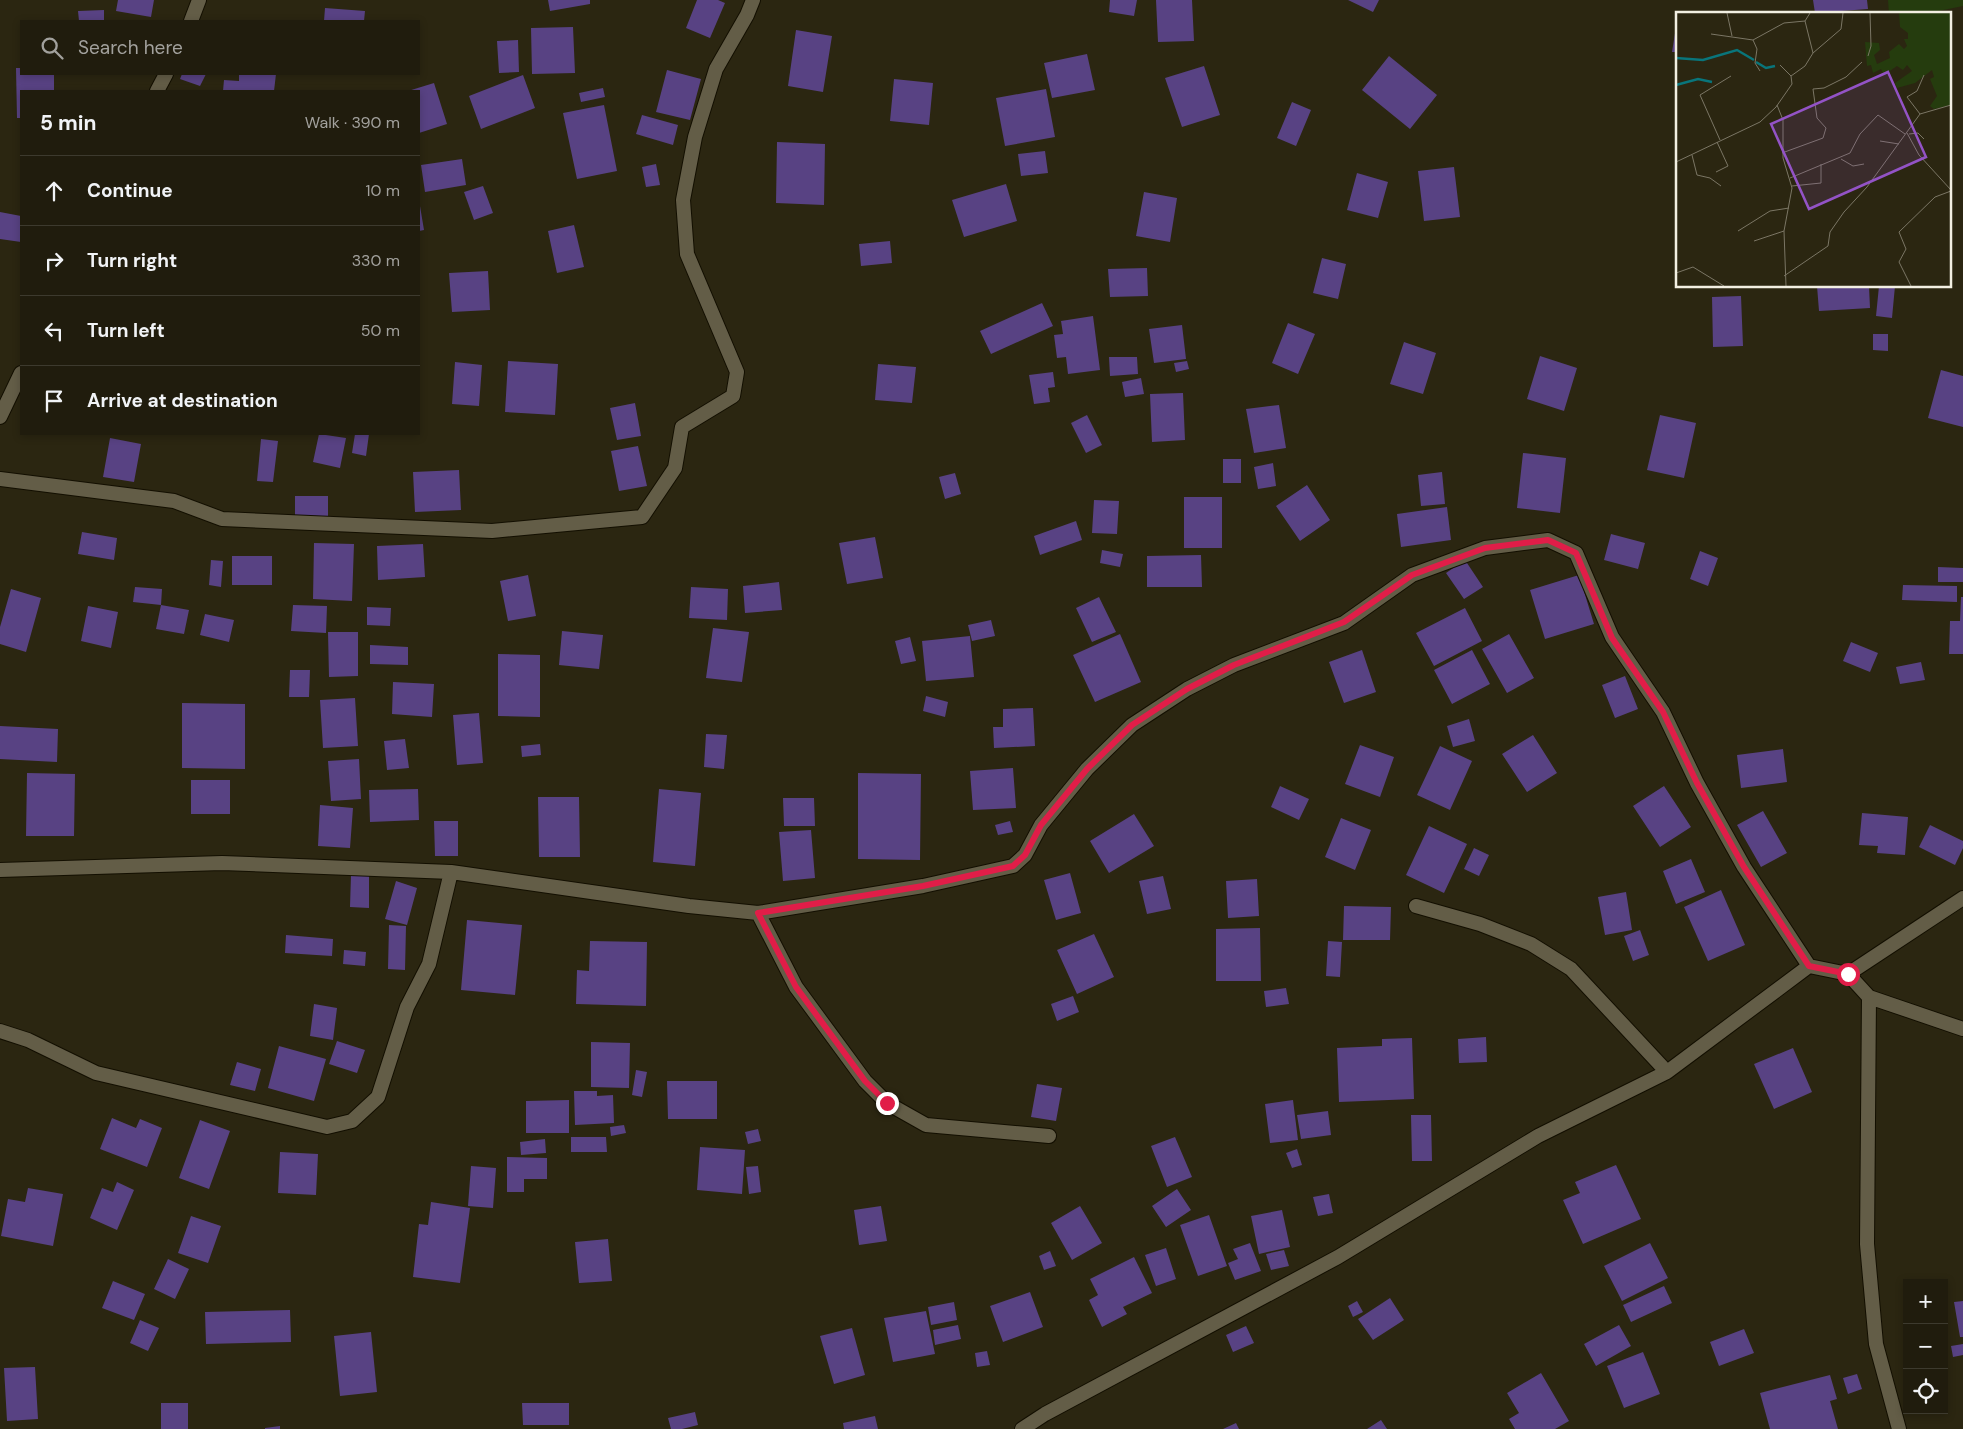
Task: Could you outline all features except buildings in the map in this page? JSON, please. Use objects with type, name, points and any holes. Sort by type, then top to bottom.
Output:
[{"type":"street","points":[[191,20],[199,0]]},
{"type":"street","points":[[0,479],[174,501],[222,519],[492,530],[642,517],[674,468],[682,427],[733,396],[736,372],[687,254],[683,200],[695,137],[716,69],[747,15],[753,0]]},
{"type":"street","points":[[158,90],[165,75]]},
{"type":"street","points":[[0,418],[20,375]]},
{"type":"street","points":[[0,870],[222,863],[451,872],[688,906],[758,913],[923,886],[1013,866],[1025,855],[1041,825],[1087,769],[1132,725],[1187,689],[1234,665],[1344,622],[1412,575],[1485,548],[1548,540],[1576,553],[1612,638],[1663,712],[1697,783],[1744,867],[1809,966],[1848,974],[1869,997],[1963,1029]]},
{"type":"street","points":[[0,1031],[28,1040],[96,1073],[327,1126],[352,1121],[378,1096],[407,1008],[429,964],[451,872]]},
{"type":"street","points":[[1848,974],[1963,898]]},
{"type":"street","points":[[1416,906],[1480,924],[1532,944],[1570,969],[1667,1072]]},
{"type":"street","points":[[758,913],[796,987],[865,1081],[887,1103],[926,1126],[1049,1136]]},
{"type":"street","points":[[1022,1429],[1045,1414],[1338,1257],[1538,1136],[1667,1072],[1809,966]]},
{"type":"street","points":[[1869,997],[1868,1244],[1876,1344],[1899,1429]]},
{"type":"green space","points":[[1888,0],[1963,0],[1963,6],[1934,12],[1889,12]]},
{"type":"route","points":[[887,1103],[865,1081],[796,987],[758,913],[923,886],[1013,866],[1025,855],[1041,825],[1087,769],[1132,725],[1187,689],[1234,665],[1344,622],[1412,575],[1485,548],[1548,540],[1576,553],[1612,638],[1663,712],[1697,783],[1744,867],[1809,966],[1848,974]]}]
